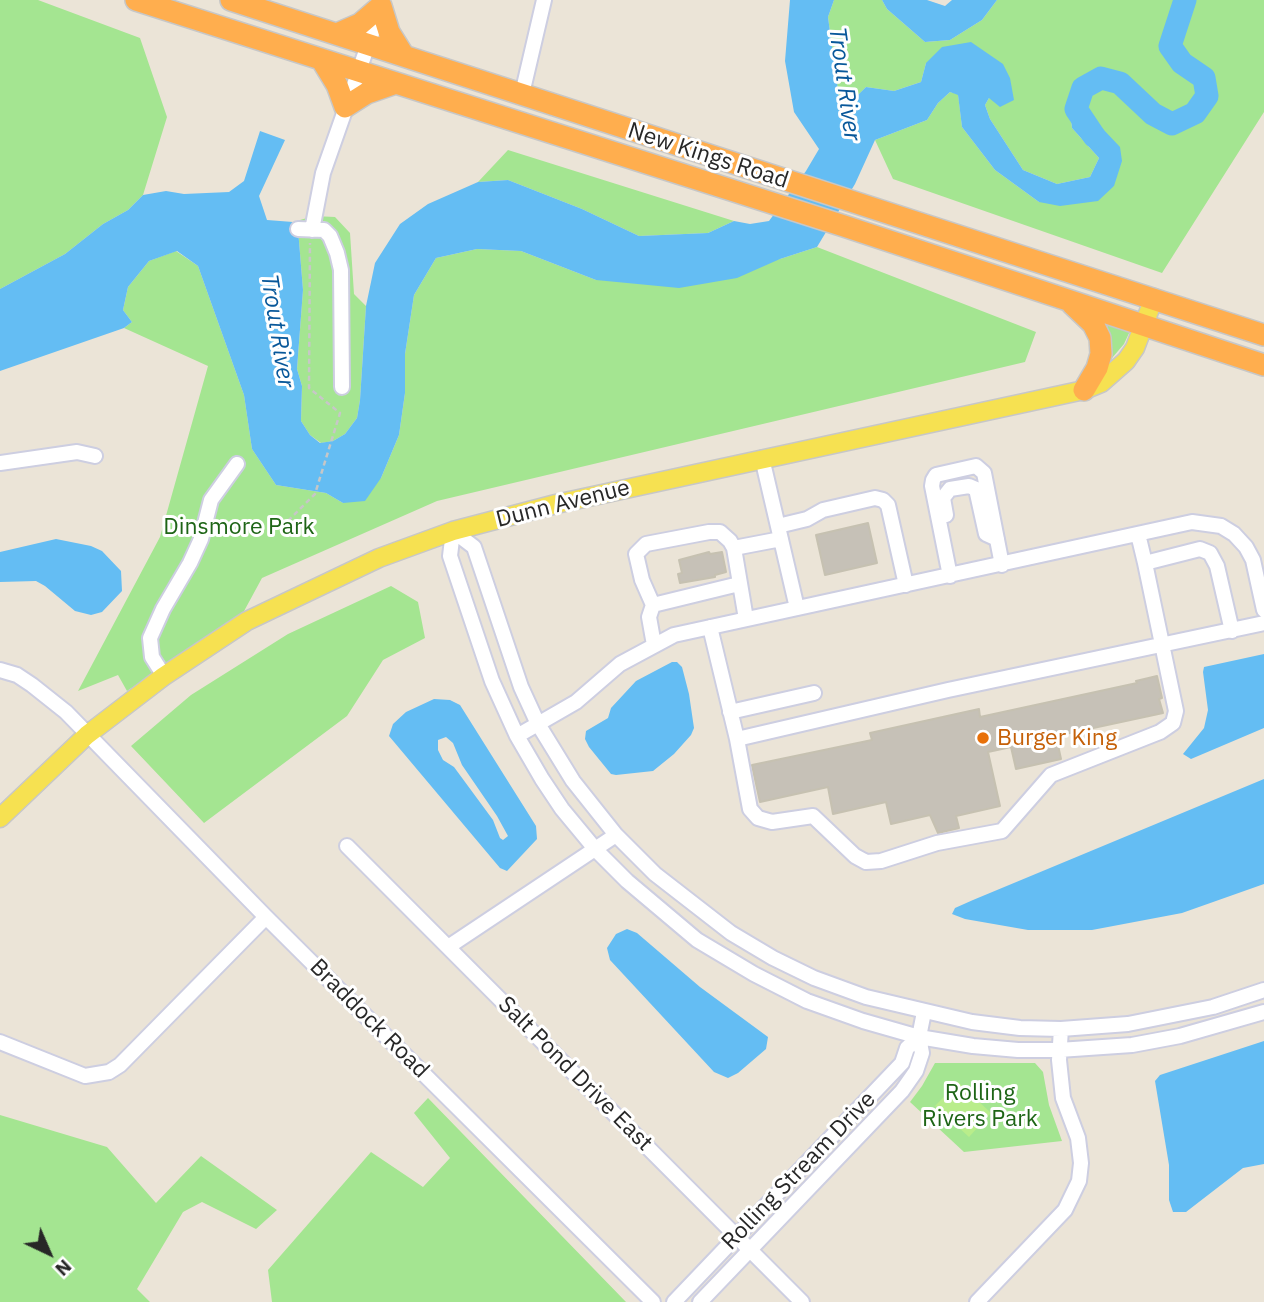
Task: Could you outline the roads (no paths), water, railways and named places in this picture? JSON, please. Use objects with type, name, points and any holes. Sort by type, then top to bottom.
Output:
[{"type":"highway","name":"New Kings Road","points":[[136,0],[323,62],[844,226],[1264,365]]},
{"type":"highway","name":"New Kings Road","points":[[231,0],[1264,335]]},
{"type":"highway","points":[[337,34],[360,24],[382,3]]},
{"type":"highway","points":[[382,3],[388,32],[404,56]]},
{"type":"highway","points":[[323,62],[337,85],[345,107],[367,93],[393,84]]},
{"type":"highway","points":[[1068,300],[1093,324],[1100,338],[1101,354],[1097,368],[1084,390]]},
{"type":"main road","name":"Dunn Avenue","points":[[0,818],[87,735],[164,676],[247,621],[379,558],[453,531],[556,504],[1084,390],[1101,383],[1126,361],[1135,348],[1154,298]]},
{"type":"street","points":[[522,94],[544,0]]},
{"type":"street","points":[[342,387],[341,270],[330,236],[324,230],[305,229],[382,3]]},
{"type":"street","points":[[0,463],[77,452],[95,456]]},
{"type":"street","points":[[762,458],[797,608]]},
{"type":"street","points":[[164,676],[152,657],[150,638],[201,539],[211,500],[237,464]]},
{"type":"street","points":[[950,576],[932,486],[936,475],[976,466],[981,468],[1002,565]]},
{"type":"street","points":[[945,552],[952,545],[943,498],[950,489],[959,486],[976,489],[986,534],[997,539]]},
{"type":"street","points":[[734,548],[780,532],[823,510],[875,498],[888,505],[906,585]]},
{"type":"street","points":[[517,736],[576,702],[620,664],[674,635],[1192,522],[1221,526],[1234,534],[1246,547],[1253,560],[1264,610]]},
{"type":"street","points":[[453,531],[474,547],[521,687],[538,724],[573,781],[616,835],[655,874],[731,933],[774,958],[814,978],[866,997],[972,1022],[1020,1028],[1061,1029],[1128,1024],[1176,1016],[1264,990]]},
{"type":"street","points":[[453,531],[450,556],[492,681],[517,736],[562,809],[596,850],[627,881],[697,940],[754,974],[807,1001],[919,1037],[984,1047],[1059,1050],[1132,1045],[1228,1024],[1264,1012]]},
{"type":"street","points":[[654,645],[649,617],[653,605],[642,580],[636,554],[646,544],[720,532],[734,548],[746,619]]},
{"type":"street","points":[[710,627],[737,739],[750,808],[758,818],[772,822],[813,816],[855,856],[866,862],[881,861],[937,843],[1002,831],[1051,775],[1160,732],[1173,723],[1176,712],[1138,534]]},
{"type":"street","points":[[1145,563],[1200,549],[1210,553],[1217,566],[1232,631]]},
{"type":"street","points":[[653,605],[739,584]]},
{"type":"street","points":[[737,739],[947,690],[1264,623]]},
{"type":"street","name":"Braddock Road","points":[[0,670],[17,675],[66,712],[266,917],[653,1302]]},
{"type":"street","points":[[730,712],[814,693]]},
{"type":"street","points":[[448,947],[616,835]]},
{"type":"street","name":"Salt Pond Drive East","points":[[347,846],[802,1302]]},
{"type":"street","points":[[0,1042],[85,1076],[109,1072],[120,1065],[266,917]]},
{"type":"street","name":"Rolling Stream Drive","points":[[700,1302],[902,1091],[916,1071],[922,1053],[919,1037],[924,1012]]},
{"type":"street","points":[[977,1302],[1065,1210],[1079,1181],[1081,1163],[1078,1138],[1063,1098],[1059,1050],[1061,1029]]},
{"type":"street","name":"Rolling Stream Drive","points":[[674,1302],[902,1063],[907,1048],[919,1037]]},
{"type":"water","name":"Trout River","points":[[790,0],[834,0],[828,17],[841,112],[866,87],[894,91],[921,82],[926,63],[942,47],[971,42],[1003,64],[1010,78],[1014,100],[1000,107],[989,98],[985,105],[990,119],[1023,170],[1057,184],[1090,177],[1099,158],[1072,128],[1070,110],[1085,110],[1120,147],[1122,161],[1114,186],[1098,201],[1060,206],[1039,202],[995,170],[962,127],[958,95],[950,92],[938,103],[927,120],[875,140],[855,184],[817,247],[780,259],[737,278],[679,288],[596,280],[521,251],[477,249],[436,258],[414,295],[405,354],[405,393],[399,435],[381,478],[365,501],[343,503],[326,493],[276,485],[252,449],[244,395],[198,266],[177,251],[149,261],[128,287],[123,310],[132,322],[124,328],[0,371],[0,289],[65,254],[103,224],[128,210],[143,195],[166,191],[184,194],[229,192],[244,181],[260,131],[285,140],[259,196],[267,220],[293,222],[298,229],[303,290],[297,369],[302,386],[301,421],[310,435],[320,443],[333,441],[345,434],[357,418],[366,306],[375,263],[400,224],[428,204],[478,182],[508,180],[582,209],[639,236],[708,233],[734,221],[750,224],[769,221],[819,149],[794,112],[785,61]]},
{"type":"water","points":[[882,0],[927,0],[945,6],[952,0],[997,0],[982,20],[950,40],[925,42],[887,9]]},
{"type":"water","points":[[56,539],[102,551],[121,571],[122,591],[102,612],[91,615],[75,611],[36,581],[0,582],[0,552]]},
{"type":"water","points":[[1264,654],[1264,728],[1191,759],[1183,754],[1204,728],[1208,710],[1204,667]]},
{"type":"water","points":[[672,662],[677,662],[682,667],[694,728],[691,735],[674,754],[653,771],[611,774],[589,747],[585,739],[586,731],[608,718],[611,708],[636,681]]},
{"type":"water","points":[[434,699],[450,700],[460,705],[536,826],[537,839],[507,871],[500,868],[389,736],[393,724],[406,712]],"holes":[[[446,737],[453,743],[462,765],[508,836],[503,840],[493,820],[454,767],[443,760],[438,750],[438,740]]]},
{"type":"water","points":[[1264,779],[1264,884],[1182,913],[1092,930],[1028,930],[965,919],[952,914],[955,908],[973,900]]},
{"type":"water","points":[[627,929],[637,933],[700,987],[768,1037],[766,1049],[728,1078],[714,1072],[610,960],[607,948],[616,934]]},
{"type":"water","points":[[1264,1041],[1264,1164],[1243,1168],[1186,1212],[1173,1212],[1169,1200],[1169,1165],[1155,1081],[1160,1075]]},
{"type":"waterway","points":[[1094,136],[1076,109],[1083,88],[1101,78],[1120,83],[1153,114],[1172,124],[1195,113],[1207,96],[1204,78],[1182,63],[1170,46],[1185,0]]},
{"type":"place","name":"Burger King","points":[[983,738]]},
{"type":"park label","name":"Dinsmore Park","points":[[239,527]]},
{"type":"park label","name":"Rolling Rivers Park","points":[[980,1106]]}]
